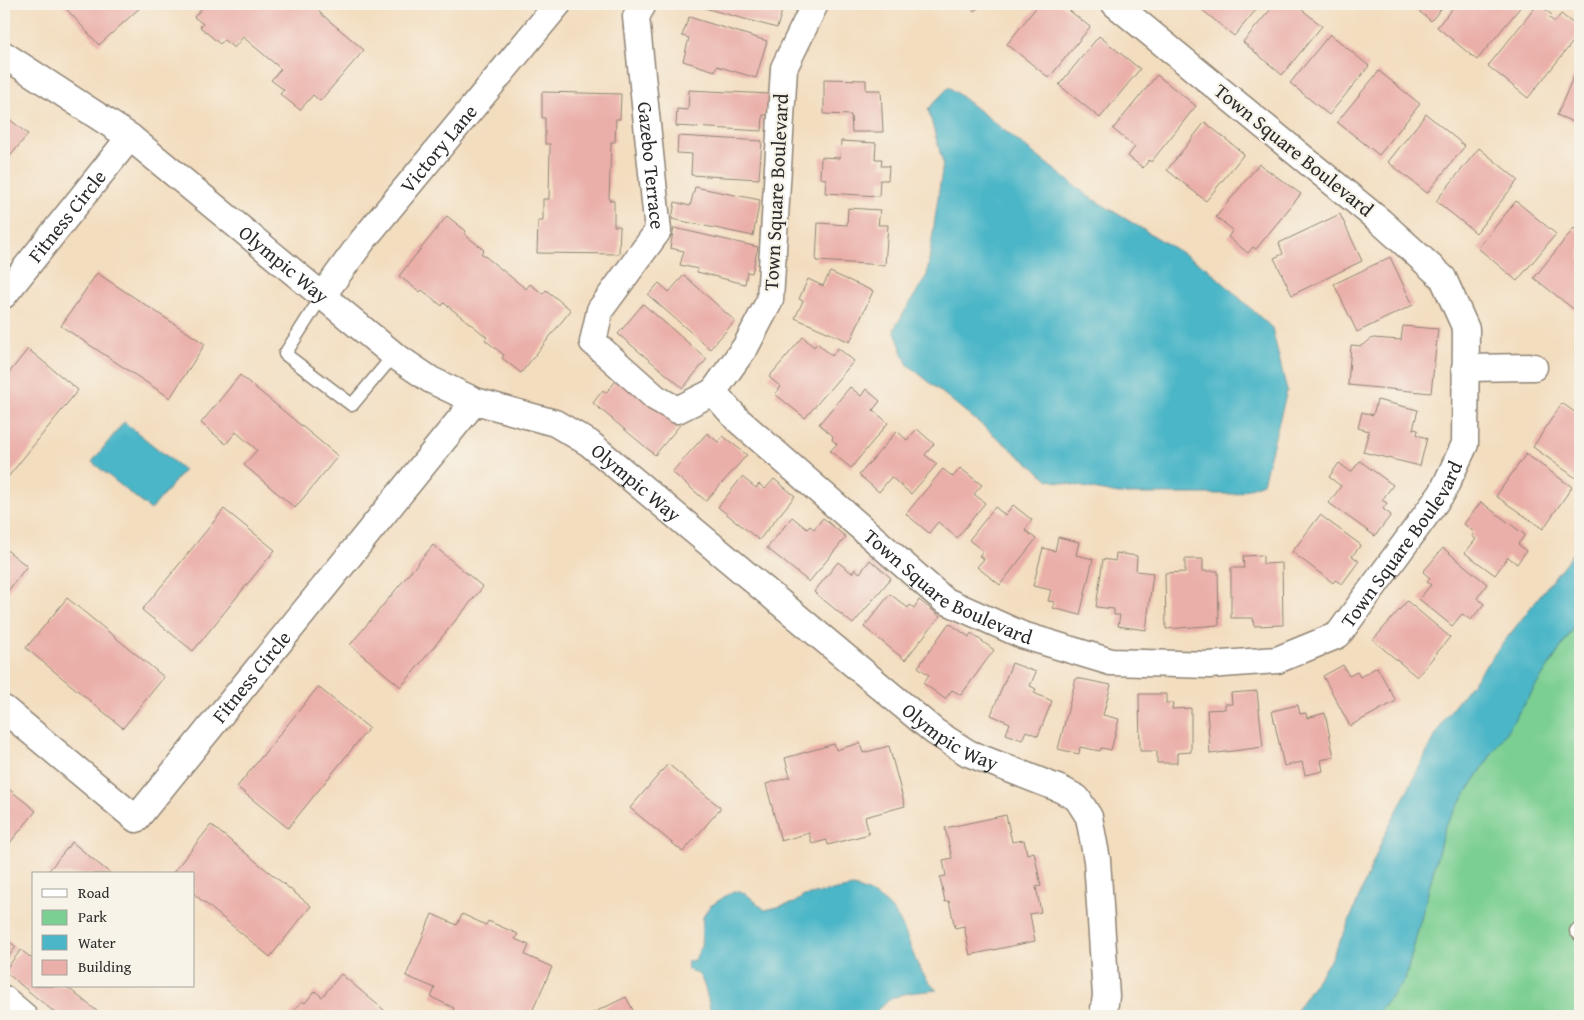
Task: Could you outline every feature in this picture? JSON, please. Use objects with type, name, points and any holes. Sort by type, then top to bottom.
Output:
[{"type":"street","name":"Victory Lane","points":[[322,296],[362,240],[558,4]]},
{"type":"street","name":"Gazebo Terrace","points":[[643,4],[636,17],[658,231],[600,310],[593,342],[656,398],[677,410],[713,392]]},
{"type":"street","name":"Town Square Boulevard","points":[[815,4],[784,68],[770,300],[746,346],[713,392],[738,420],[944,600],[1022,635],[1111,662],[1209,665],[1277,660],[1338,635],[1442,493],[1465,444],[1466,329],[1443,278],[1380,221],[1115,4]]},
{"type":"street","name":"Olympic Way","points":[[4,55],[130,137],[394,355],[431,380],[475,401],[555,423],[589,443],[833,649],[935,732],[968,753],[1060,789],[1077,798],[1089,817],[1097,860],[1106,996],[1103,1016]]},
{"type":"street","name":"Fitness Circle","points":[[4,295],[130,137]]},
{"type":"street","points":[[1465,368],[1534,367]]},
{"type":"street","name":"Fitness Circle","points":[[4,709],[136,819],[475,401]]},
{"type":"street","points":[[4,999],[24,1016]]},
{"type":"lane","points":[[322,296],[285,354],[352,405],[394,355]]},
{"type":"green space","points":[[1580,618],[1580,1016],[1375,1016],[1405,980],[1445,826]]},
{"type":"water","points":[[949,87],[1088,196],[1207,268],[1272,328],[1287,391],[1263,483],[1235,494],[1118,494],[1049,480],[907,364],[894,329],[927,275],[943,163],[928,109]]},
{"type":"water","points":[[124,422],[184,470],[151,510],[92,462]]},
{"type":"water","points":[[1580,544],[1580,618],[1445,826],[1405,980],[1375,1016],[1292,1016],[1329,962],[1346,929],[1383,838],[1444,719]]},
{"type":"water","points":[[853,887],[874,895],[888,906],[898,918],[916,961],[925,976],[937,990],[909,993],[894,997],[872,1016],[712,1016],[705,987],[700,977],[698,974],[687,969],[688,961],[695,960],[701,946],[703,917],[709,907],[733,891],[745,893],[765,910],[794,903],[804,896]]},
{"type":"building","points":[[62,4],[144,4],[99,45]]},
{"type":"building","points":[[206,4],[316,4],[322,8],[319,12],[364,50],[320,101],[313,95],[300,110],[280,94],[284,90],[271,80],[281,69],[243,37],[234,48],[224,40],[220,44],[200,27],[203,24],[194,17]]},
{"type":"building","points":[[702,4],[784,4],[777,28],[701,7]]},
{"type":"building","points":[[969,4],[986,4],[973,11]]},
{"type":"building","points":[[1039,4],[1061,4],[1090,27],[1049,78],[1007,44]]},
{"type":"building","points":[[1195,4],[1261,4],[1234,36]]},
{"type":"building","points":[[1275,4],[1295,4],[1322,26],[1282,75],[1243,42]]},
{"type":"building","points":[[1410,4],[1445,4],[1431,21]]},
{"type":"building","points":[[1456,4],[1523,4],[1477,60],[1437,27]]},
{"type":"building","points":[[1538,4],[1552,15],[1549,18],[1555,22],[1561,14],[1580,29],[1580,33],[1528,98],[1488,66]]},
{"type":"building","points":[[689,17],[767,41],[756,78],[717,66],[715,71],[683,61],[689,38],[682,36]]},
{"type":"building","points":[[1330,34],[1369,66],[1329,115],[1290,83]]},
{"type":"building","points":[[1099,36],[1140,69],[1100,118],[1059,85]]},
{"type":"building","points":[[1580,61],[1580,125],[1557,115]]},
{"type":"building","points":[[1379,71],[1420,104],[1379,155],[1337,122]]},
{"type":"building","points":[[1157,75],[1196,106],[1151,162],[1149,160],[1143,168],[1128,156],[1135,147],[1113,129]]},
{"type":"building","points":[[824,79],[866,80],[866,90],[881,90],[883,132],[852,132],[851,115],[824,114]]},
{"type":"building","points":[[689,90],[770,94],[769,115],[763,115],[762,131],[676,126],[677,109],[688,110]]},
{"type":"building","points":[[542,92],[621,94],[620,119],[616,119],[615,142],[611,142],[609,200],[614,201],[614,226],[620,226],[619,254],[537,253],[538,221],[543,221],[543,199],[549,199],[550,144],[545,144]]},
{"type":"building","points":[[1426,114],[1465,146],[1427,193],[1388,162]]},
{"type":"building","points":[[4,115],[28,134],[4,164]]},
{"type":"building","points":[[1205,122],[1244,154],[1206,201],[1167,170]]},
{"type":"building","points":[[678,136],[762,141],[759,179],[691,175],[692,154],[677,153]]},
{"type":"building","points":[[841,141],[876,143],[875,159],[882,159],[881,166],[889,166],[888,180],[880,180],[879,196],[825,193],[826,179],[820,178],[821,157],[840,158]]},
{"type":"building","points":[[1479,148],[1518,180],[1476,233],[1436,201]]},
{"type":"building","points":[[1259,164],[1301,194],[1256,249],[1253,247],[1248,253],[1228,237],[1233,230],[1216,217]]},
{"type":"building","points":[[695,187],[760,200],[753,236],[672,219],[675,202],[690,206]]},
{"type":"building","points":[[1516,201],[1556,234],[1517,281],[1478,248]]},
{"type":"building","points":[[848,208],[880,210],[878,225],[888,225],[885,265],[816,261],[818,223],[847,225]]},
{"type":"building","points":[[1340,214],[1362,261],[1292,295],[1274,258],[1283,254],[1279,243]]},
{"type":"building","points":[[447,216],[466,231],[464,234],[484,250],[481,253],[526,289],[530,284],[543,294],[546,290],[571,310],[521,373],[502,358],[504,355],[485,340],[487,337],[444,303],[442,306],[422,290],[420,292],[399,276]]},
{"type":"building","points":[[674,228],[758,247],[752,273],[747,272],[745,284],[697,272],[698,269],[680,265],[684,251],[670,248]]},
{"type":"building","points":[[1574,228],[1580,233],[1580,305],[1576,311],[1534,278]]},
{"type":"building","points":[[1390,257],[1413,305],[1357,332],[1334,284]]},
{"type":"building","points":[[830,272],[873,291],[850,342],[795,318],[803,301],[799,299],[808,279],[823,286]]},
{"type":"building","points":[[97,273],[205,344],[170,398],[61,326]]},
{"type":"building","points":[[684,275],[735,321],[710,349],[648,295],[659,283],[669,292]]},
{"type":"building","points":[[643,304],[707,359],[683,388],[618,334]]},
{"type":"building","points":[[1403,326],[1438,329],[1431,393],[1348,385],[1351,345],[1361,346],[1373,338],[1401,340]]},
{"type":"building","points":[[803,337],[814,347],[817,343],[832,356],[838,348],[854,361],[805,418],[775,394],[781,387],[769,377]]},
{"type":"building","points":[[28,349],[78,390],[4,482],[4,379]]},
{"type":"building","points":[[240,375],[338,456],[295,508],[244,465],[257,450],[236,432],[226,444],[201,423]]},
{"type":"building","points":[[619,377],[629,382],[680,425],[655,455],[593,403],[603,390],[606,393]]},
{"type":"building","points":[[850,387],[861,396],[866,389],[880,401],[873,410],[888,423],[851,468],[830,451],[837,444],[832,440],[833,436],[819,424]]},
{"type":"building","points":[[1377,400],[1418,410],[1413,429],[1418,430],[1417,435],[1427,438],[1420,466],[1363,452],[1369,431],[1358,428],[1362,412],[1373,415]]},
{"type":"building","points":[[1562,403],[1580,416],[1580,481],[1533,447]]},
{"type":"building","points":[[917,429],[934,444],[925,455],[937,464],[911,494],[891,477],[879,492],[859,475],[897,431],[907,440]]},
{"type":"building","points":[[707,433],[718,442],[723,436],[747,455],[706,501],[672,472]]},
{"type":"building","points":[[1526,454],[1572,487],[1543,529],[1496,496]]},
{"type":"building","points":[[1360,461],[1393,485],[1382,500],[1387,503],[1383,509],[1391,515],[1375,536],[1329,503],[1341,486],[1329,477],[1339,463],[1351,472]]},
{"type":"building","points":[[960,468],[982,485],[974,494],[985,503],[957,538],[938,522],[929,533],[906,514],[943,469],[953,477]]},
{"type":"building","points":[[742,477],[756,488],[759,484],[765,489],[774,479],[795,496],[759,540],[718,507]]},
{"type":"building","points":[[1481,502],[1525,535],[1518,544],[1526,551],[1517,564],[1508,557],[1495,575],[1465,553],[1476,539],[1472,536],[1474,532],[1464,524]]},
{"type":"building","points":[[1013,505],[1032,520],[1025,530],[1036,539],[1000,585],[977,567],[984,559],[979,556],[983,551],[969,540],[995,507],[1005,515]]},
{"type":"building","points":[[224,509],[275,550],[193,651],[142,610]]},
{"type":"building","points":[[1320,515],[1361,545],[1352,556],[1359,561],[1342,584],[1335,580],[1333,583],[1292,552]]},
{"type":"building","points":[[792,517],[807,529],[810,526],[814,529],[823,518],[846,537],[809,582],[767,548]]},
{"type":"building","points":[[1058,537],[1079,542],[1076,555],[1093,559],[1080,615],[1053,608],[1055,602],[1048,601],[1051,590],[1033,586],[1043,548],[1055,551]]},
{"type":"building","points":[[433,545],[483,587],[401,687],[350,645]]},
{"type":"building","points":[[4,548],[27,566],[4,596]]},
{"type":"building","points":[[1443,548],[1487,584],[1477,598],[1484,604],[1471,620],[1462,614],[1452,626],[1419,599],[1431,585],[1427,582],[1430,578],[1423,572]]},
{"type":"building","points":[[1116,553],[1137,556],[1136,571],[1153,573],[1146,630],[1118,626],[1120,615],[1114,615],[1114,609],[1096,607],[1103,559],[1115,561]]},
{"type":"building","points":[[1263,555],[1263,564],[1282,563],[1283,625],[1254,626],[1253,618],[1231,618],[1231,568],[1244,568],[1243,556]]},
{"type":"building","points":[[1185,559],[1203,559],[1203,571],[1218,571],[1219,625],[1166,629],[1165,573],[1185,572]]},
{"type":"building","points":[[870,560],[891,578],[853,624],[814,592],[838,562],[852,573],[855,569],[860,573]]},
{"type":"building","points":[[890,594],[908,608],[910,605],[914,608],[919,600],[940,616],[905,660],[864,627]]},
{"type":"building","points":[[67,598],[164,677],[123,728],[26,648]]},
{"type":"building","points":[[1407,601],[1450,637],[1417,677],[1373,640]]},
{"type":"building","points":[[949,623],[969,637],[971,633],[994,650],[961,695],[952,690],[945,699],[923,683],[929,675],[918,667]]},
{"type":"building","points":[[1012,663],[1036,672],[1030,686],[1036,689],[1034,693],[1052,701],[1038,736],[1026,731],[1022,740],[1006,734],[1010,723],[991,715]]},
{"type":"building","points":[[1343,665],[1349,676],[1357,672],[1360,677],[1377,667],[1396,701],[1350,726],[1323,676]]},
{"type":"building","points":[[1076,678],[1111,685],[1103,715],[1119,719],[1111,750],[1101,748],[1100,751],[1080,747],[1079,754],[1058,749]]},
{"type":"building","points":[[318,687],[369,728],[288,828],[237,787]]},
{"type":"building","points":[[1257,691],[1263,747],[1210,754],[1207,710],[1225,709],[1225,704],[1232,704],[1231,693]]},
{"type":"building","points":[[1139,694],[1166,694],[1166,703],[1173,703],[1172,709],[1191,708],[1191,752],[1177,753],[1177,763],[1157,763],[1157,751],[1140,751]]},
{"type":"building","points":[[1298,705],[1300,714],[1306,713],[1307,718],[1325,713],[1334,757],[1321,760],[1323,771],[1305,775],[1302,762],[1284,766],[1272,711]]},
{"type":"building","points":[[860,743],[863,753],[889,746],[905,806],[865,817],[869,834],[828,845],[827,840],[812,844],[809,833],[781,841],[766,784],[790,777],[785,758],[834,744],[836,750]]},
{"type":"building","points":[[668,764],[721,808],[683,852],[630,808]]},
{"type":"building","points":[[4,785],[36,811],[4,850]]},
{"type":"building","points":[[1006,815],[1012,842],[1024,840],[1027,854],[1034,852],[1041,886],[1036,887],[1041,912],[1030,914],[1035,941],[970,955],[964,926],[955,928],[949,901],[945,902],[940,877],[946,876],[943,860],[952,858],[945,828]]},
{"type":"building","points":[[211,825],[311,906],[270,957],[195,895],[195,872],[174,872]]},
{"type":"building","points":[[72,842],[109,872],[48,872]]},
{"type":"building","points":[[432,914],[457,925],[462,914],[486,925],[488,921],[518,934],[515,939],[529,945],[525,955],[552,967],[530,1016],[464,1016],[453,1011],[454,1008],[431,997],[435,988],[406,976]]},
{"type":"building","points":[[4,937],[16,947],[4,962]]},
{"type":"building","points":[[21,950],[32,958],[32,988],[68,988],[103,1016],[59,1016],[4,971]]},
{"type":"building","points":[[341,974],[391,1016],[289,1016],[302,1001],[305,1003],[315,991],[322,997]]},
{"type":"building","points":[[626,997],[636,1016],[587,1016]]}]
